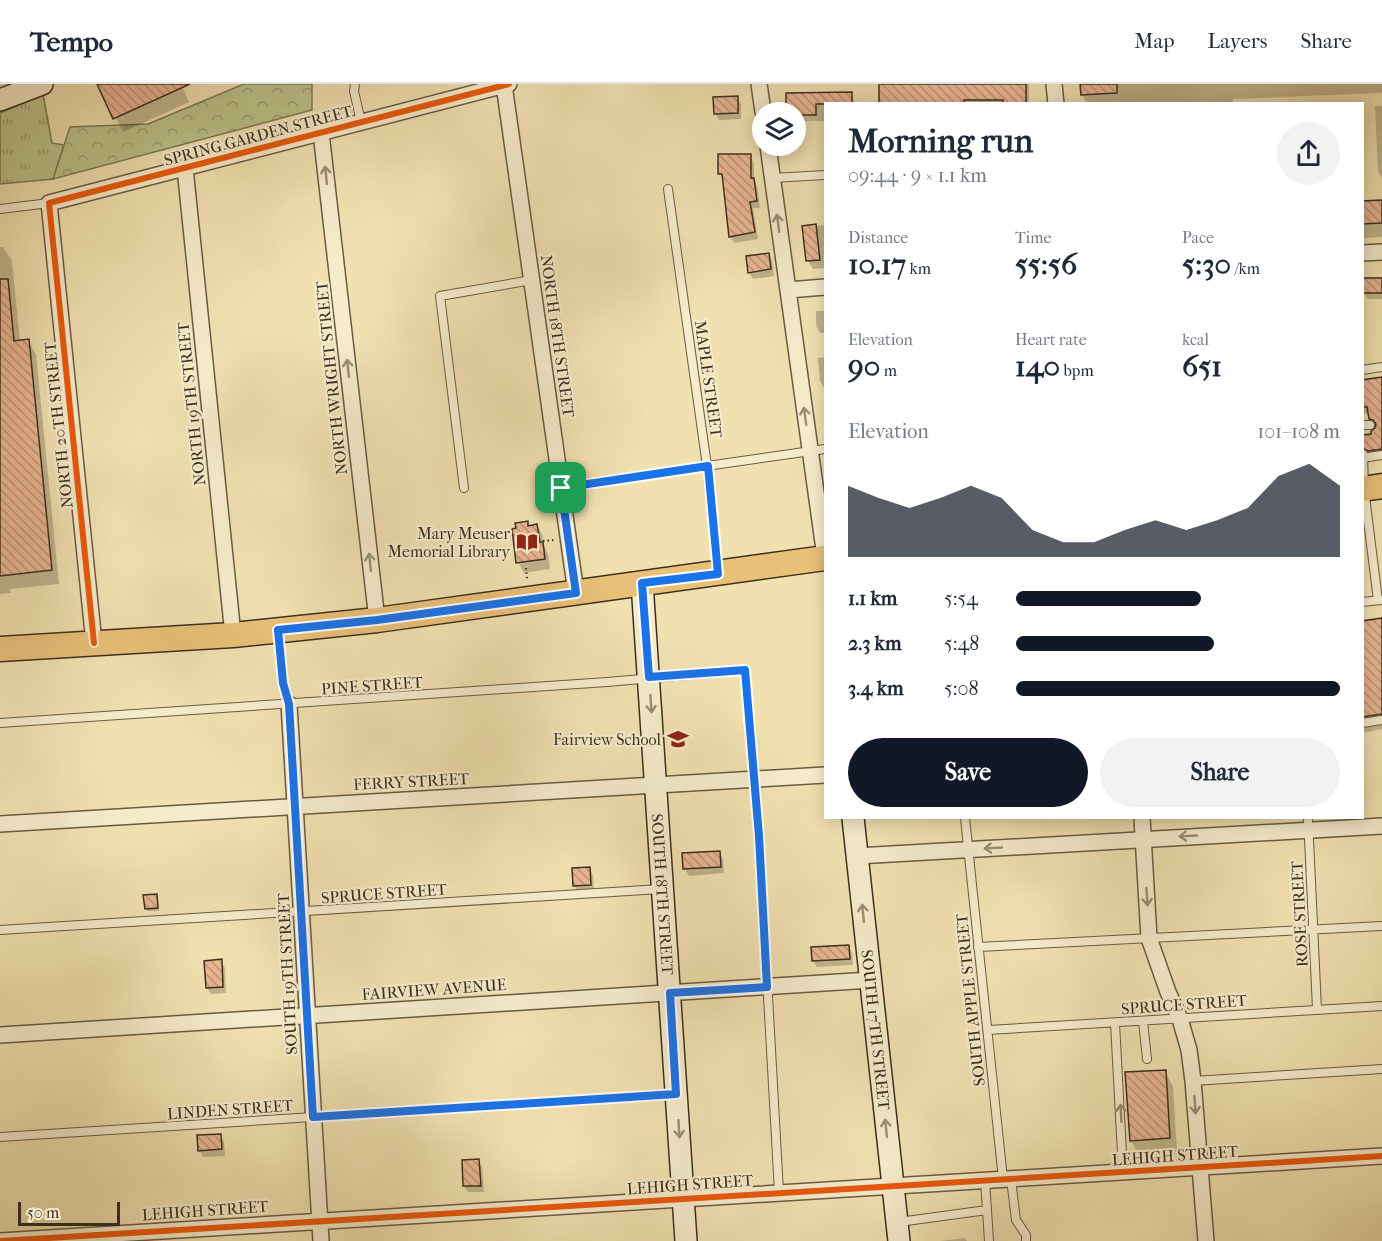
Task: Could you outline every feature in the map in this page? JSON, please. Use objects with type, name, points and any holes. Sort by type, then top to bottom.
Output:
[{"type":"main road","points":[[0,649],[233,635],[377,620],[824,558]]},
{"type":"street","points":[[0,100],[42,84]]},
{"type":"street","name":"SPRING GARDEN STREET","points":[[49,203],[506,84]]},
{"type":"street","name":"NORTH 18TH STREET","points":[[506,84],[576,593]]},
{"type":"street","points":[[759,84],[762,102]]},
{"type":"street","points":[[1053,84],[1056,102]]},
{"type":"street","name":"NORTH WRIGHT STREET","points":[[321,133],[377,620]]},
{"type":"street","points":[[769,156],[788,290],[818,450],[824,543]]},
{"type":"street","name":"NORTH 19TH STREET","points":[[185,168],[233,635]]},
{"type":"street","name":"NORTH 20TH STREET","points":[[49,203],[94,643]]},
{"type":"street","points":[[1364,253],[1382,252]]},
{"type":"street","points":[[788,290],[824,287]]},
{"type":"street","name":"SOUTH 18TH STREET","points":[[642,583],[686,1241]]},
{"type":"street","name":"SOUTH 19TH STREET","points":[[289,704],[321,1241]]},
{"type":"street","name":"FERRY STREET","points":[[0,824],[824,775]]},
{"type":"street","name":"SOUTH 17TH STREET","points":[[853,819],[898,1231]]},
{"type":"street","points":[[1142,819],[1149,938],[1180,1019],[1189,1050],[1206,1241]]},
{"type":"street","points":[[857,856],[1143,839],[1309,824],[1382,826]]},
{"type":"street","name":"FAIRVIEW AVENUE","points":[[0,1035],[871,980]]},
{"type":"street","name":"LEHIGH STREET","points":[[0,1241],[115,1237],[683,1198],[1382,1156]]},
{"type":"lane","points":[[355,84],[354,91],[362,122]]},
{"type":"lane","points":[[772,178],[824,175]]},
{"type":"lane","name":"MAPLE STREET","points":[[668,189],[708,466],[718,574]]},
{"type":"lane","points":[[0,209],[49,203]]},
{"type":"lane","points":[[464,488],[440,296],[532,280]]},
{"type":"lane","points":[[1364,370],[1382,367]]},
{"type":"lane","points":[[561,488],[818,450]]},
{"type":"lane","points":[[1364,457],[1381,454]]},
{"type":"lane","points":[[1364,466],[1369,488],[1380,600],[1364,602]]},
{"type":"lane","name":"PINE STREET","points":[[0,723],[745,670],[754,779]]},
{"type":"lane","points":[[1364,723],[1382,720]]},
{"type":"lane","points":[[754,779],[780,1192]]},
{"type":"lane","name":"SOUTH APPLE STREET","points":[[965,819],[978,947],[1007,1179],[1016,1220],[1026,1235],[1026,1241]]},
{"type":"lane","name":"ROSE STREET","points":[[1309,824],[1317,1009]]},
{"type":"lane","name":"SPRUCE STREET","points":[[0,930],[663,889]]},
{"type":"lane","points":[[978,947],[1382,926]]},
{"type":"lane","name":"SPRUCE STREET","points":[[988,1030],[1382,1006]]},
{"type":"lane","points":[[1143,1021],[1147,1059]]},
{"type":"lane","points":[[1114,1023],[1123,1172]]},
{"type":"lane","points":[[1193,1081],[1382,1069]]},
{"type":"lane","name":"LINDEN STREET","points":[[0,1137],[676,1094]]},
{"type":"lane","points":[[985,1180],[989,1241]]},
{"type":"lane","points":[[898,1231],[987,1210]]},
{"type":"path","points":[[543,541],[554,540]]},
{"type":"path","points":[[526,568],[528,582]]},
{"type":"path","points":[[278,630],[283,683],[289,704]]},
{"type":"green space","points":[[244,84],[312,84],[312,110],[53,179],[70,127],[148,124]]},
{"type":"green space","points":[[43,94],[52,143],[64,145],[53,179],[0,184],[0,113]]},
{"type":"building","points":[[97,84],[190,84],[113,119]]},
{"type":"building","points":[[879,84],[1026,84],[1026,102],[964,100],[964,102],[879,102]]},
{"type":"building","points":[[1080,84],[1117,84],[1117,93],[1081,95]]},
{"type":"building","points":[[852,92],[852,102],[816,104],[816,115],[806,115],[806,102],[786,102],[786,93]]},
{"type":"building","points":[[738,96],[738,113],[714,114],[713,97]]},
{"type":"building","points":[[718,154],[751,154],[751,178],[754,178],[757,201],[750,202],[755,232],[729,237],[722,174],[718,174]]},
{"type":"building","points":[[1382,200],[1382,223],[1364,224],[1364,201]]},
{"type":"building","points":[[816,224],[820,260],[806,261],[802,226]]},
{"type":"building","points":[[769,253],[771,269],[748,273],[746,256]]},
{"type":"building","points":[[1364,278],[1382,278],[1382,293],[1364,293]]},
{"type":"building","points":[[0,279],[8,279],[14,341],[29,339],[52,570],[0,576]]},
{"type":"building","points":[[1382,377],[1382,449],[1368,451],[1364,449],[1364,435],[1371,434],[1376,424],[1369,419],[1367,407],[1364,407],[1364,380]]},
{"type":"building","name":"Mary Meuser Memorial Library","points":[[528,521],[528,526],[537,524],[540,542],[543,542],[545,559],[516,563],[512,529],[516,528],[515,523]]},
{"type":"building","points":[[1382,618],[1382,714],[1364,717],[1364,621]]},
{"type":"building","points":[[720,851],[721,867],[683,869],[682,853]]},
{"type":"building","points":[[590,867],[591,885],[573,886],[572,868]]},
{"type":"building","points":[[157,894],[158,908],[145,909],[143,895]]},
{"type":"building","points":[[849,945],[850,959],[812,961],[811,947]]},
{"type":"building","points":[[222,959],[223,987],[206,988],[204,961]]},
{"type":"building","points":[[1166,1070],[1170,1138],[1130,1141],[1125,1072]]},
{"type":"building","points":[[221,1134],[222,1149],[198,1151],[197,1135]]},
{"type":"building","points":[[479,1159],[481,1186],[463,1186],[462,1160]]},
{"type":"cycle path","points":[[94,643],[49,203],[509,84]]},
{"type":"cycle path","points":[[0,1241],[1382,1156]]},
{"type":"place","name":"Mary Meuser Memorial Library","points":[[527,542]]},
{"type":"place","name":"Fairview School","points":[[678,739]]},
{"type":"route","points":[[708,466],[718,574],[642,583],[649,677],[745,670],[759,836],[767,987],[670,993],[676,1094],[313,1117],[289,704],[283,683],[278,630],[377,620],[576,593],[561,488],[708,466]]}]
